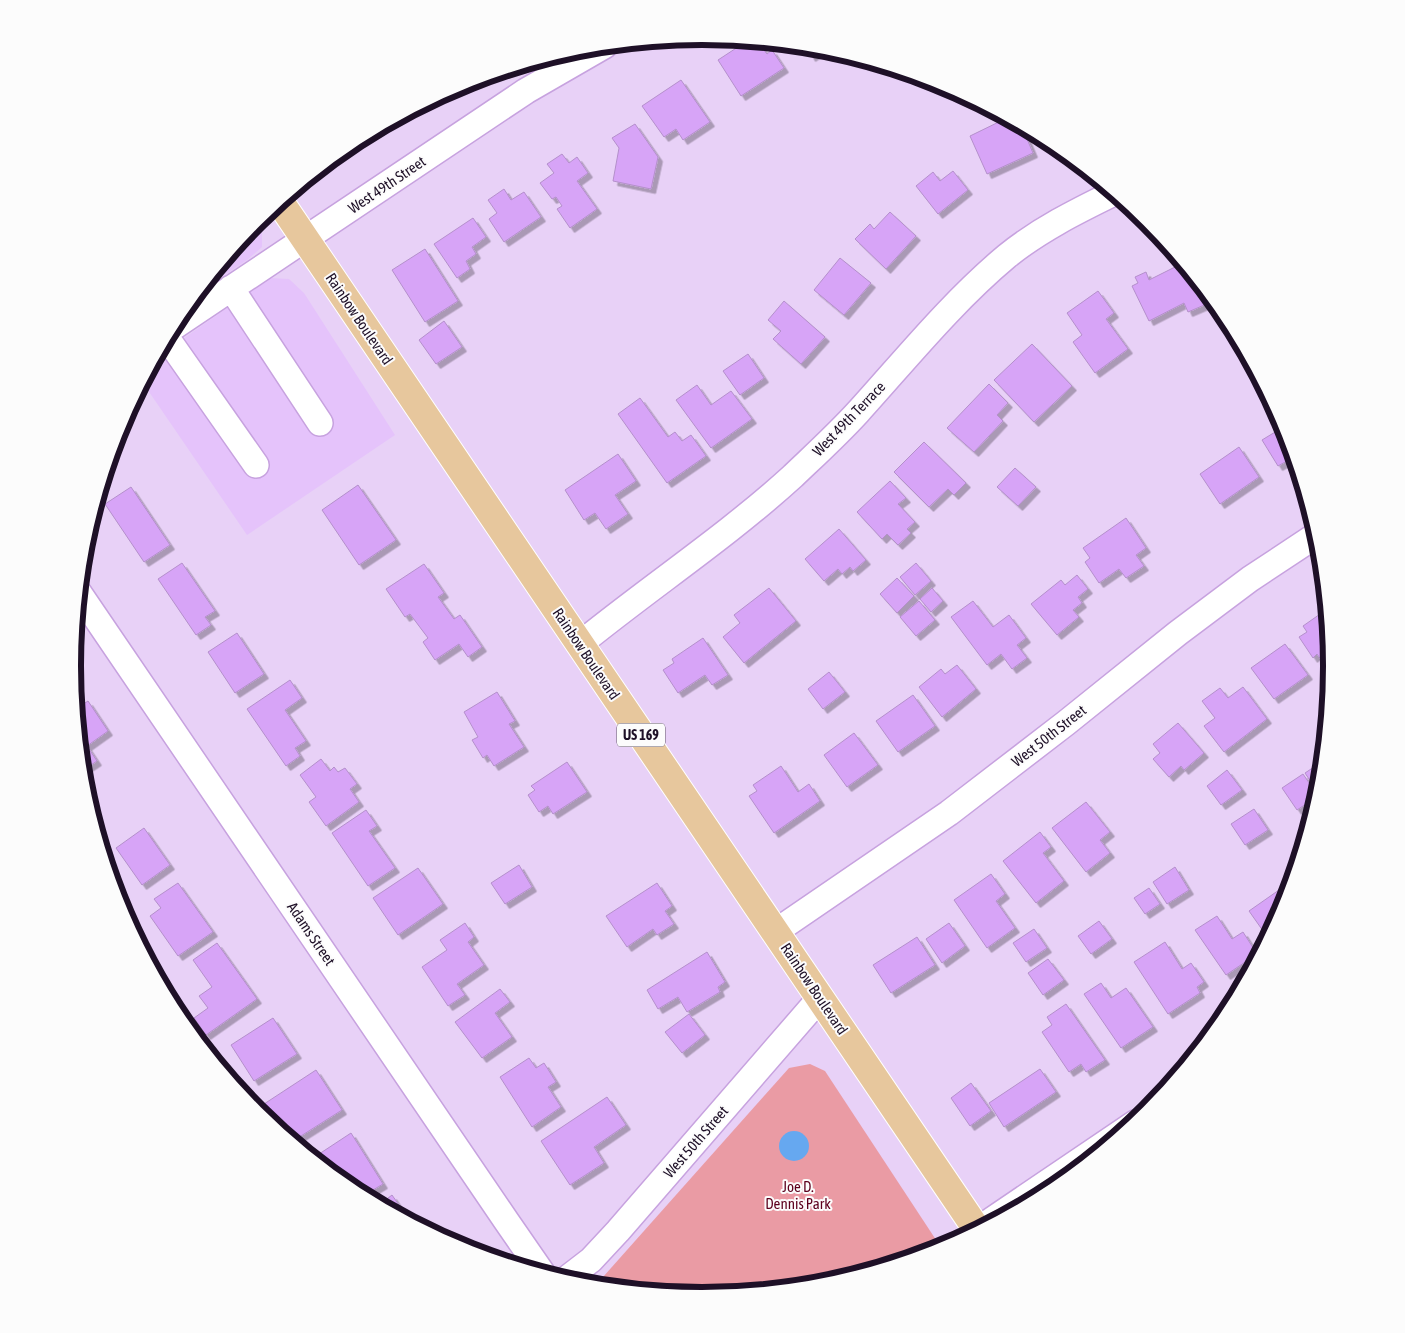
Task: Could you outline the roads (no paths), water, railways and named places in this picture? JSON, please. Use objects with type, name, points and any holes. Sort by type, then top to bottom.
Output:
[{"type":"main road","name":"Rainbow Boulevard","points":[[284,208],[974,1225]]},
{"type":"street","name":"West 49th Street","points":[[189,317],[526,91],[587,56]]},
{"type":"street","name":"West 49th Terrace","points":[[580,644],[640,596],[720,538],[793,476],[856,414],[946,314],[1008,256],[1066,216],[1108,196]]},
{"type":"street","points":[[232,288],[320,423]]},
{"type":"street","points":[[171,344],[256,465]]},
{"type":"street","name":"West 50th Street","points":[[775,932],[949,813],[1066,723],[1178,633],[1250,580],[1311,539]]},
{"type":"street","name":"Adams Street","points":[[85,622],[537,1265]]},
{"type":"street","name":"West 50th Street","points":[[572,1274],[590,1260],[618,1231],[820,998]]},
{"type":"street","points":[[1022,1199],[1087,1155]]},
{"type":"water","points":[[794,1131],[800,1132],[808,1140],[808,1152],[800,1160],[794,1161],[788,1160],[780,1152],[779,1146],[780,1140],[788,1132]]},
{"type":"park label","name":"Joe D. Dennis Park","points":[[798,1196]]}]
